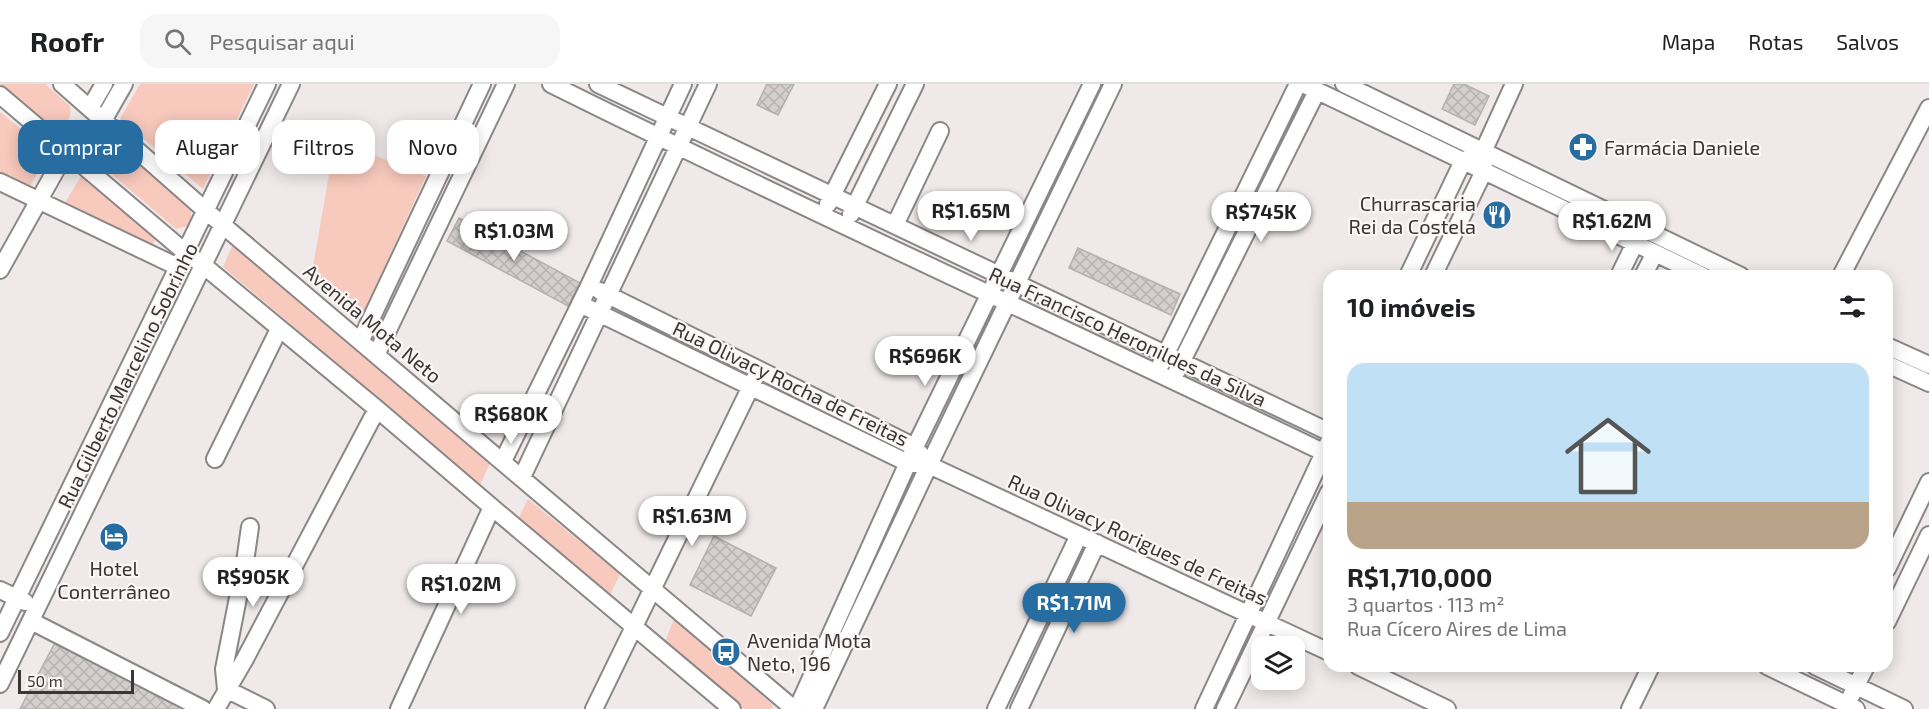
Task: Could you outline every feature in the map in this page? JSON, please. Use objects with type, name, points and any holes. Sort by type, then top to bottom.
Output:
[{"type":"street","name":"Avenida Mota Neto","points":[[62,84],[205,210],[361,340],[652,590],[796,709]]},
{"type":"street","points":[[90,108],[104,84]]},
{"type":"street","points":[[104,119],[124,84]]},
{"type":"street","name":"Rua Gilberto Marcelino Sobrinho","points":[[0,633],[267,84]]},
{"type":"street","name":"Rua Gilberto Marcelino Sobrinho","points":[[0,684],[291,84]]},
{"type":"street","points":[[361,340],[482,84]]},
{"type":"street","points":[[377,354],[506,84]]},
{"type":"street","name":"Rua Francisco Heronildes da Silva","points":[[551,84],[657,137],[1007,302],[1323,447]]},
{"type":"street","name":"Rua Francisco Heronildes da Silva","points":[[598,84],[1323,429]]},
{"type":"street","points":[[503,461],[589,286],[683,84]]},
{"type":"street","points":[[522,477],[708,84]]},
{"type":"street","points":[[823,215],[888,84]]},
{"type":"street","points":[[844,225],[915,84]]},
{"type":"street","points":[[814,709],[915,447],[1092,84]]},
{"type":"street","points":[[796,709],[929,465],[1113,84]]},
{"type":"street","points":[[1157,371],[1298,84]]},
{"type":"street","points":[[1344,84],[1729,270]]},
{"type":"street","points":[[1436,270],[1484,171],[1483,152],[1514,84]]},
{"type":"street","points":[[1173,380],[1253,219],[1310,87],[1690,270]]},
{"type":"street","points":[[0,94],[31,120]]},
{"type":"street","points":[[1844,270],[1929,108]]},
{"type":"street","points":[[895,225],[940,131]]},
{"type":"street","points":[[1411,270],[1463,161],[1483,152]]},
{"type":"street","points":[[0,270],[54,174]]},
{"type":"street","points":[[95,174],[732,709]]},
{"type":"street","points":[[0,182],[178,267]]},
{"type":"street","points":[[1236,210],[1253,219]]},
{"type":"street","points":[[1622,270],[1635,243]]},
{"type":"street","points":[[1646,270],[1655,253]]},
{"type":"street","name":"Rua Olivacy Rocha de Freitas","points":[[589,286],[915,447],[929,465]]},
{"type":"street","name":"Rua Olivacy Rocha de Freitas","points":[[580,304],[908,463],[929,465]]},
{"type":"street","points":[[215,459],[279,329]]},
{"type":"street","points":[[703,363],[711,346]]},
{"type":"street","points":[[1893,349],[1929,365]]},
{"type":"street","points":[[1893,367],[1929,382]]},
{"type":"street","points":[[594,709],[759,370]]},
{"type":"street","points":[[216,709],[245,659],[377,409]]},
{"type":"street","points":[[1204,709],[1323,457]]},
{"type":"street","name":"Rua Olivacy Rorigues de Freitas","points":[[929,465],[1323,649]]},
{"type":"street","points":[[1893,556],[1929,482]]},
{"type":"street","points":[[1225,709],[1323,505]]},
{"type":"street","points":[[399,709],[492,507]]},
{"type":"street","points":[[226,689],[224,669],[250,527]]},
{"type":"street","points":[[1003,706],[1079,535]]},
{"type":"street","points":[[1893,596],[1929,535]]},
{"type":"street","points":[[1019,709],[1097,543]]},
{"type":"street","points":[[0,590],[17,598],[34,614],[203,709]]},
{"type":"street","points":[[1370,672],[1447,709]]},
{"type":"street","points":[[1630,709],[1648,672]]},
{"type":"street","points":[[1780,672],[1851,707],[1856,686],[1863,672]]},
{"type":"street","points":[[1826,694],[1837,672]]},
{"type":"street","points":[[1838,672],[1856,686],[1904,709]]},
{"type":"street","points":[[226,689],[266,709]]},
{"type":"shaded area","points":[[0,84],[45,84],[70,106],[68,120],[44,120]]},
{"type":"shaded area","points":[[140,84],[254,84],[237,120],[155,120],[155,149],[143,138],[143,120],[120,119]]},
{"type":"shaded area","points":[[0,112],[18,126],[18,174],[37,174],[30,186],[0,172]]},
{"type":"shaded area","points":[[375,155],[387,160],[387,174],[426,176],[359,323],[311,279],[329,174],[375,174]]},
{"type":"shaded area","points":[[143,164],[191,205],[191,219],[188,226],[176,229],[112,174],[143,174]]},
{"type":"shaded area","points":[[185,174],[210,174],[203,189]]},
{"type":"shaded area","points":[[82,175],[158,237],[152,245],[64,204]]},
{"type":"shaded area","points":[[234,242],[490,463],[480,485],[223,267]]},
{"type":"shaded area","points":[[528,499],[620,574],[609,597],[517,521]]},
{"type":"shaded area","points":[[674,619],[773,705],[772,709],[744,709],[664,644]]},
{"type":"building","points":[[767,84],[794,84],[778,115],[757,105]]},
{"type":"building","points":[[1454,84],[1464,84],[1489,96],[1475,125],[1442,109]]},
{"type":"building","points":[[459,218],[580,283],[568,306],[447,241]]},
{"type":"building","points":[[1078,248],[1180,294],[1171,315],[1069,268]]},
{"type":"building","points":[[714,536],[776,568],[751,616],[690,585]]},
{"type":"building","points":[[58,637],[181,703],[178,709],[20,709]]},
{"type":"place","name":"Farmácia Daniele","points":[[1583,147]]},
{"type":"place","name":"Churrascaria Rei da Costela","points":[[1497,215]]},
{"type":"place","name":"Hotel Conterrâneo","points":[[114,537]]},
{"type":"place","name":"Avenida Mota Neto, 196","points":[[726,652]]}]
